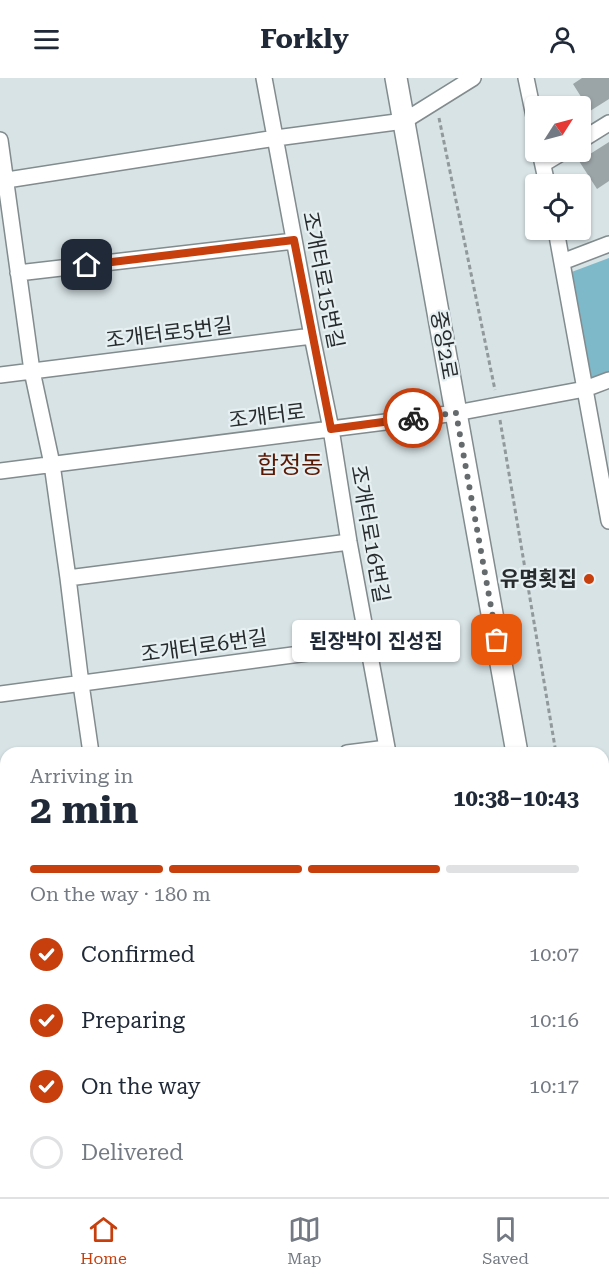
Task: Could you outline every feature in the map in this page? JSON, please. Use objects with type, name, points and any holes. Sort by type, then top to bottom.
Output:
[{"type":"street","name":"조개터로15번길","points":[[264,78],[331,429]]},
{"type":"street","name":"중앙2로","points":[[396,78],[516,747]]},
{"type":"street","points":[[3,180],[276,138],[404,121],[473,78]]},
{"type":"street","points":[[526,78],[530,96]]},
{"type":"street","points":[[591,134],[609,123]]},
{"type":"street","points":[[0,140],[3,180],[32,372],[52,464],[69,578],[90,747]]},
{"type":"street","points":[[18,273],[294,240]]},
{"type":"street","points":[[558,240],[609,521]]},
{"type":"street","points":[[562,262],[609,244]]},
{"type":"street","name":"조개터로5번길","points":[[0,375],[312,336]]},
{"type":"street","name":"조개터로","points":[[0,471],[456,413],[585,388],[609,380]]},
{"type":"street","name":"조개터로16번길","points":[[331,429],[386,747]]},
{"type":"street","points":[[69,578],[349,542]]},
{"type":"street","name":"조개터로6번길","points":[[0,694],[368,645]]},
{"type":"shaded area","points":[[609,258],[609,373],[588,381],[561,276]]},
{"type":"building","points":[[582,78],[609,78],[609,99],[591,110],[591,96],[581,96],[573,84]]},
{"type":"building","points":[[609,142],[609,181],[597,189],[591,180],[591,174],[587,174],[580,162],[591,162],[591,153]]},
{"type":"way so far","points":[[413,418],[456,413],[497,640]]},
{"type":"place","name":"유명횟집","points":[[589,579]]},
{"type":"place","name":"된장박이 진성집","points":[[497,640]]},
{"type":"district","name":"합정동","points":[[290,465]]},
{"type":"route","points":[[87,265],[294,240],[331,429],[413,418]]}]
